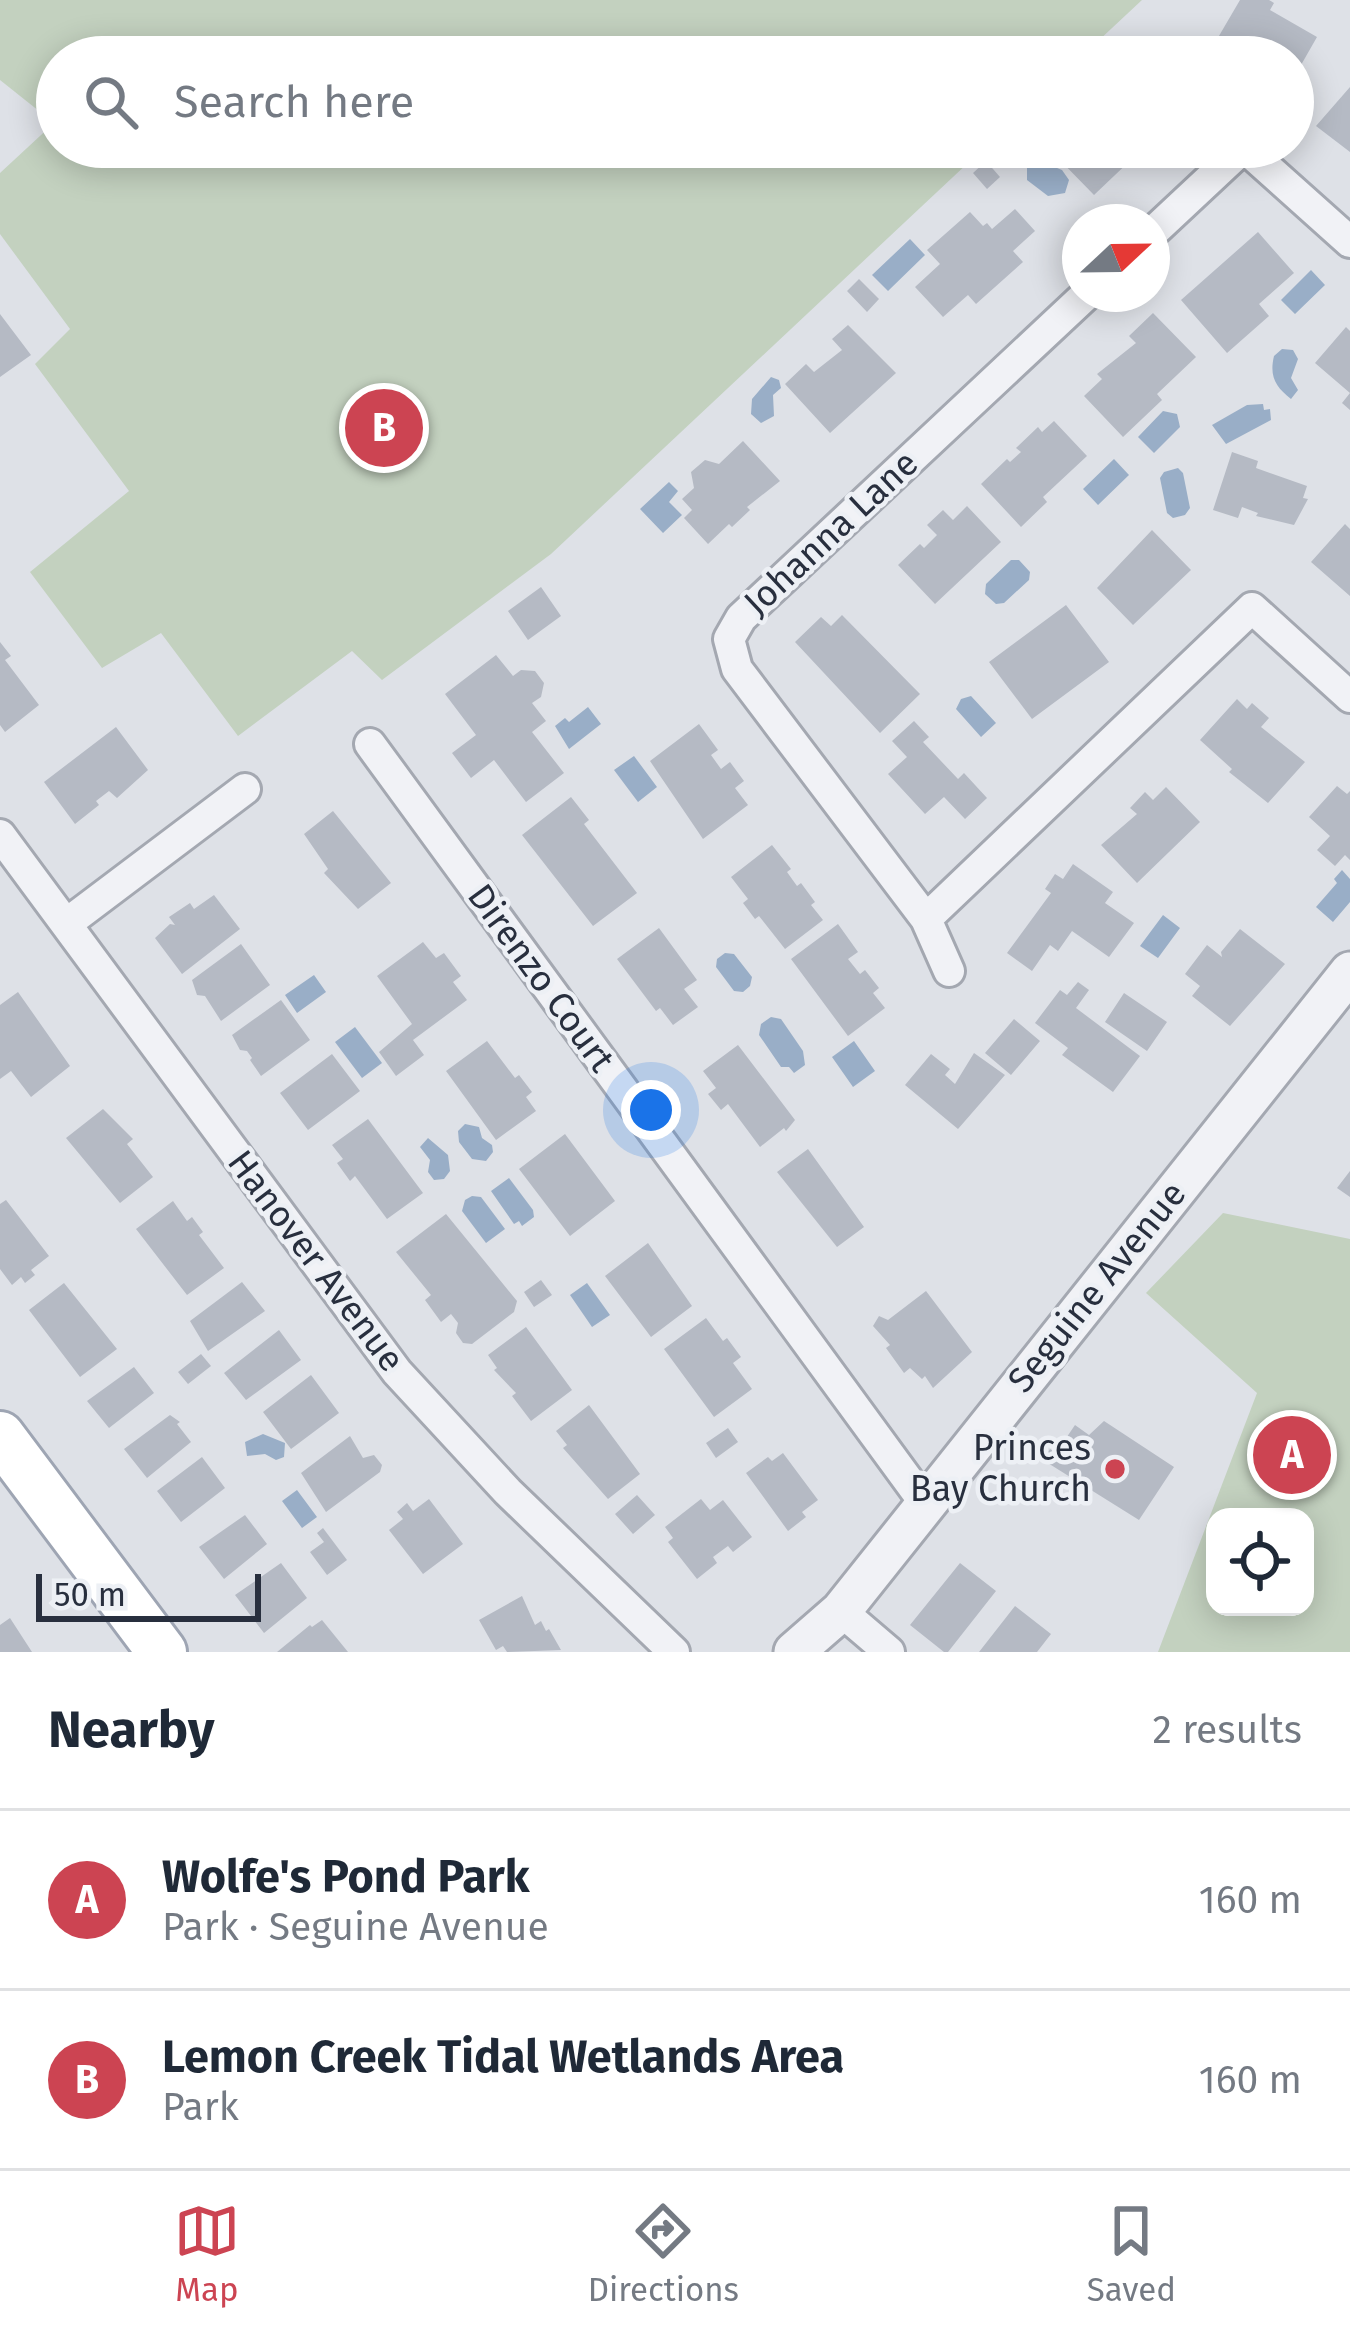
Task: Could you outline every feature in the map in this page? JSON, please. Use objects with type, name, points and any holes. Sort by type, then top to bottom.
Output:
[{"type":"main road","points":[[1,1438],[162,1652]]},
{"type":"street","points":[[1170,216],[1222,168]]},
{"type":"street","points":[[1267,168],[1350,242]]},
{"type":"street","name":"Johanna Lane","points":[[949,971],[926,919],[737,668],[729,639],[741,618],[1068,312]]},
{"type":"street","points":[[926,919],[1252,608],[1350,697]]},
{"type":"street","name":"Direnzo Court","points":[[370,744],[924,1502]]},
{"type":"street","points":[[66,924],[245,789]]},
{"type":"street","name":"Hanover Avenue","points":[[0,835],[397,1372],[508,1492],[674,1652]]},
{"type":"street","name":"Seguine Avenue","points":[[794,1652],[841,1611],[1350,972]]},
{"type":"street","points":[[841,1611],[889,1652]]},
{"type":"green space","points":[[0,0],[1142,0],[1103,36],[36,36],[36,109],[0,80]]},
{"type":"green space","points":[[36,140],[36,168],[963,168],[551,554],[382,680],[352,651],[238,736],[161,633],[102,668],[30,572],[129,491],[35,364],[70,329],[0,234],[0,173]]},
{"type":"green space","points":[[1223,1213],[1350,1239],[1350,1652],[1158,1652],[1206,1526],[1206,1616],[1314,1616],[1314,1508],[1213,1508],[1257,1393],[1146,1293]]},
{"type":"water","points":[[1027,168],[1057,168],[1069,180],[1065,193],[1048,196],[1027,180]]},
{"type":"water","points":[[910,239],[925,255],[888,291],[872,275]]},
{"type":"water","points":[[1311,270],[1325,285],[1295,314],[1281,300]]},
{"type":"water","points":[[1282,349],[1293,350],[1298,359],[1291,378],[1298,390],[1291,399],[1273,376],[1274,356]]},
{"type":"water","points":[[771,377],[779,380],[781,388],[773,395],[774,416],[761,423],[751,414],[752,399]]},
{"type":"water","points":[[1263,404],[1264,410],[1270,409],[1271,420],[1226,444],[1212,425],[1247,405]]},
{"type":"water","points":[[1163,411],[1177,414],[1180,427],[1154,453],[1138,437]]},
{"type":"water","points":[[1114,459],[1129,475],[1098,505],[1083,489]]},
{"type":"water","points":[[1178,468],[1190,508],[1173,518],[1167,513],[1160,478]]},
{"type":"water","points":[[669,482],[678,491],[669,502],[682,515],[663,533],[640,509]]},
{"type":"water","points":[[1011,560],[1019,560],[1030,572],[1029,580],[1004,603],[996,604],[985,594],[986,584]]},
{"type":"water","points":[[971,696],[996,723],[981,737],[956,709],[961,699]]},
{"type":"water","points":[[588,707],[601,724],[569,749],[555,726]]},
{"type":"water","points":[[634,756],[657,787],[638,802],[614,770]]},
{"type":"water","points":[[1342,870],[1350,879],[1350,902],[1333,922],[1316,907]]},
{"type":"water","points":[[1163,915],[1180,928],[1158,958],[1140,946]]},
{"type":"water","points":[[725,953],[734,954],[752,977],[743,992],[734,991],[716,967]]},
{"type":"water","points":[[314,975],[326,992],[297,1013],[285,995]]},
{"type":"water","points":[[771,1017],[781,1019],[803,1051],[805,1065],[794,1073],[781,1067],[759,1035],[761,1024]]},
{"type":"water","points":[[355,1027],[382,1063],[362,1078],[335,1042]]},
{"type":"water","points":[[854,1041],[875,1071],[853,1087],[832,1057]]},
{"type":"water","points":[[465,1124],[479,1127],[482,1138],[492,1145],[486,1161],[472,1159],[459,1142],[458,1131]]},
{"type":"water","points":[[428,1138],[448,1155],[450,1171],[444,1179],[434,1180],[428,1172],[430,1160],[420,1147]]},
{"type":"water","points":[[509,1178],[533,1210],[534,1217],[522,1226],[519,1221],[514,1224],[491,1191]]},
{"type":"water","points":[[481,1197],[505,1229],[486,1243],[462,1211],[465,1200]]},
{"type":"water","points":[[587,1283],[610,1315],[592,1327],[570,1295]]},
{"type":"water","points":[[263,1434],[285,1443],[284,1457],[247,1456],[245,1442]]},
{"type":"water","points":[[297,1490],[317,1517],[302,1528],[282,1501]]},
{"type":"building","points":[[1240,0],[1269,0],[1274,3],[1270,10],[1317,37],[1314,42],[1314,36],[1219,36]]},
{"type":"building","points":[[1350,87],[1350,152],[1316,126]]},
{"type":"building","points":[[992,168],[1000,177],[987,189],[973,173]]},
{"type":"building","points":[[1068,168],[1122,168],[1094,195]]},
{"type":"building","points":[[1015,209],[1035,231],[1013,251],[1023,262],[976,304],[968,295],[943,317],[915,287],[940,264],[927,250],[970,212],[992,229]]},
{"type":"building","points":[[1258,232],[1294,273],[1259,304],[1269,316],[1227,353],[1181,300]]},
{"type":"building","points":[[859,279],[879,299],[867,312],[847,291]]},
{"type":"building","points":[[1153,313],[1196,357],[1157,394],[1162,400],[1123,437],[1084,396],[1102,379],[1097,374],[1136,343],[1129,336]]},
{"type":"building","points":[[0,314],[31,355],[0,377]]},
{"type":"building","points":[[848,325],[896,373],[830,433],[785,384],[806,364],[814,372],[842,350],[832,339]]},
{"type":"building","points":[[1346,327],[1350,331],[1350,393],[1315,363]]},
{"type":"building","points":[[1054,421],[1087,456],[1043,497],[1047,502],[1021,527],[981,484],[1021,452],[1016,448],[1038,427],[1042,432]]},
{"type":"building","points":[[743,441],[780,481],[708,544],[684,518],[692,510],[682,499],[694,488],[691,472],[705,460],[719,464]]},
{"type":"building","points":[[1232,452],[1258,461],[1256,468],[1307,486],[1303,498],[1308,499],[1294,525],[1256,516],[1258,513],[1242,507],[1238,518],[1213,510]]},
{"type":"building","points":[[967,506],[1001,542],[935,604],[898,565],[937,535],[927,525],[943,510],[953,520]]},
{"type":"building","points":[[1345,524],[1350,529],[1350,596],[1311,562]]},
{"type":"building","points":[[1152,530],[1191,570],[1133,625],[1097,588]]},
{"type":"building","points":[[541,587],[561,616],[528,640],[508,611]]},
{"type":"building","points":[[1066,605],[1109,662],[1032,719],[989,662]]},
{"type":"building","points":[[842,615],[920,694],[880,733],[795,642],[821,617],[831,626]]},
{"type":"building","points":[[0,642],[11,656],[5,660],[39,705],[5,732],[0,725]]},
{"type":"building","points":[[496,655],[513,676],[521,670],[535,671],[544,683],[541,697],[532,703],[546,721],[532,732],[564,773],[526,802],[494,760],[471,778],[452,753],[476,735],[445,694]]},
{"type":"building","points":[[1237,699],[1247,709],[1252,703],[1269,718],[1261,727],[1305,762],[1268,803],[1229,772],[1232,769],[1200,740]]},
{"type":"building","points":[[914,721],[929,737],[923,742],[958,779],[964,773],[987,798],[965,819],[944,797],[925,814],[888,774],[907,757],[892,741]]},
{"type":"building","points":[[699,724],[718,750],[711,755],[721,769],[730,762],[744,781],[735,788],[748,805],[703,839],[650,761]]},
{"type":"building","points":[[116,727],[148,770],[117,798],[109,791],[75,824],[44,782]]},
{"type":"building","points":[[1337,786],[1347,794],[1350,791],[1350,860],[1345,855],[1335,866],[1317,850],[1330,836],[1309,817]]},
{"type":"building","points":[[1166,787],[1200,822],[1137,883],[1101,845],[1137,814],[1130,808],[1145,792],[1153,800]]},
{"type":"building","points":[[571,797],[589,820],[584,824],[637,893],[593,926],[522,835]]},
{"type":"building","points":[[333,811],[391,883],[358,909],[324,873],[328,869],[304,834]]},
{"type":"building","points":[[772,845],[823,920],[785,949],[743,903],[748,899],[731,877]]},
{"type":"building","points":[[1073,864],[1113,892],[1105,903],[1134,923],[1109,957],[1072,931],[1058,951],[1050,945],[1032,971],[1007,953],[1051,893],[1045,889],[1055,874],[1063,879]]},
{"type":"building","points":[[214,895],[240,929],[182,974],[155,938],[175,925],[169,917],[190,903],[194,909]]},
{"type":"building","points":[[838,924],[858,952],[848,959],[879,988],[873,993],[885,1008],[848,1036],[791,959]]},
{"type":"building","points":[[659,928],[697,980],[684,989],[698,1007],[673,1025],[660,1008],[656,1011],[617,959]]},
{"type":"building","points":[[1240,929],[1285,964],[1230,1026],[1192,996],[1200,986],[1185,974],[1207,945],[1222,957]]},
{"type":"building","points":[[423,942],[436,958],[444,953],[461,976],[453,982],[467,1000],[413,1040],[424,1055],[396,1076],[379,1052],[412,1024],[377,976]]},
{"type":"building","points":[[241,944],[270,985],[221,1021],[205,996],[197,995],[192,980]]},
{"type":"building","points":[[1078,982],[1089,990],[1076,1008],[1140,1056],[1113,1092],[1062,1055],[1068,1048],[1035,1023],[1060,990],[1067,995]]},
{"type":"building","points":[[18,992],[70,1066],[31,1097],[11,1071],[0,1079],[0,1005]]},
{"type":"building","points":[[1124,993],[1167,1022],[1147,1051],[1105,1022]]},
{"type":"building","points":[[281,1000],[310,1040],[261,1076],[232,1035]]},
{"type":"building","points":[[1014,1019],[1040,1041],[1011,1075],[985,1053]]},
{"type":"building","points":[[487,1041],[532,1092],[526,1097],[536,1111],[496,1140],[446,1071]]},
{"type":"building","points":[[738,1045],[795,1120],[760,1147],[728,1104],[721,1110],[708,1094],[716,1088],[703,1071]]},
{"type":"building","points":[[974,1053],[1005,1075],[958,1129],[905,1085],[931,1054],[950,1069],[945,1075],[955,1084]]},
{"type":"building","points":[[332,1054],[360,1091],[308,1130],[280,1093]]},
{"type":"building","points":[[103,1109],[133,1139],[127,1144],[153,1177],[120,1203],[66,1138]]},
{"type":"building","points":[[368,1119],[423,1193],[387,1219],[355,1176],[350,1181],[332,1145]]},
{"type":"building","points":[[565,1134],[615,1201],[570,1236],[519,1169]]},
{"type":"building","points":[[808,1149],[864,1227],[837,1247],[777,1172]]},
{"type":"building","points":[[1350,1171],[1350,1197],[1337,1188]]},
{"type":"building","points":[[6,1200],[49,1256],[31,1270],[35,1275],[25,1283],[21,1277],[12,1285],[0,1269],[0,1204]]},
{"type":"building","points":[[173,1201],[187,1221],[192,1217],[203,1232],[199,1235],[224,1268],[187,1295],[136,1229]]},
{"type":"building","points":[[446,1214],[517,1301],[514,1312],[472,1344],[463,1343],[456,1333],[458,1323],[451,1314],[441,1322],[425,1300],[431,1295],[396,1252]]},
{"type":"building","points":[[648,1243],[692,1306],[651,1337],[605,1276]]},
{"type":"building","points":[[541,1280],[552,1295],[534,1307],[524,1292]]},
{"type":"building","points":[[242,1282],[265,1311],[208,1351],[190,1321]]},
{"type":"building","points":[[64,1283],[117,1349],[80,1377],[29,1310]]},
{"type":"building","points":[[926,1291],[972,1352],[933,1388],[925,1376],[922,1379],[910,1368],[904,1373],[886,1348],[890,1345],[873,1326],[879,1316],[888,1320]]},
{"type":"building","points":[[706,1318],[741,1357],[733,1363],[752,1389],[714,1417],[664,1349]]},
{"type":"building","points":[[526,1327],[572,1390],[531,1421],[488,1355]]},
{"type":"building","points":[[279,1330],[301,1360],[246,1400],[224,1373]]},
{"type":"building","points":[[201,1354],[211,1366],[188,1384],[178,1372]]},
{"type":"building","points":[[134,1367],[154,1393],[109,1428],[87,1401]]},
{"type":"building","points":[[311,1375],[339,1413],[291,1449],[263,1412]]},
{"type":"building","points":[[589,1405],[640,1474],[608,1499],[563,1448],[567,1445],[556,1431]]},
{"type":"building","points":[[170,1415],[191,1442],[147,1478],[124,1449]]},
{"type":"building","name":"Princes Bay Church","points":[[1104,1421],[1174,1467],[1139,1520],[1043,1460],[1050,1449],[1056,1453],[1075,1425],[1089,1435]]},
{"type":"building","points":[[728,1428],[738,1442],[716,1458],[706,1443]]},
{"type":"building","points":[[350,1436],[363,1458],[374,1455],[382,1465],[380,1472],[326,1512],[301,1473]]},
{"type":"building","points":[[783,1453],[818,1500],[788,1531],[746,1473],[768,1457],[772,1461]]},
{"type":"building","points":[[202,1457],[225,1488],[181,1522],[157,1491]]},
{"type":"building","points":[[637,1495],[655,1515],[633,1534],[615,1514]]},
{"type":"building","points":[[429,1499],[463,1544],[423,1574],[389,1530],[403,1519],[397,1512],[407,1503],[413,1511]]},
{"type":"building","points":[[701,1499],[710,1510],[723,1500],[752,1537],[733,1552],[728,1546],[713,1557],[717,1563],[697,1579],[668,1542],[673,1538],[665,1527]]},
{"type":"building","points":[[245,1515],[267,1544],[224,1579],[199,1547]]},
{"type":"building","points":[[323,1528],[347,1560],[327,1575],[310,1552],[324,1542],[317,1533]]},
{"type":"building","points":[[281,1563],[307,1598],[264,1633],[235,1595]]},
{"type":"building","points":[[960,1563],[996,1591],[944,1652],[910,1625]]},
{"type":"building","points":[[522,1596],[535,1625],[541,1621],[561,1650],[507,1652],[503,1646],[496,1650],[479,1620]]},
{"type":"building","points":[[1015,1606],[1051,1634],[1037,1652],[979,1652]]},
{"type":"building","points":[[10,1618],[32,1652],[0,1652],[0,1625]]},
{"type":"building","points":[[322,1620],[348,1652],[277,1652],[310,1625]]},
{"type":"place","name":"Lemon Creek Tidal Wetlands Area","points":[[384,428]]},
{"type":"place","name":"Wolfe's Pond Park","points":[[1292,1455]]},
{"type":"place","name":"Princes Bay Church","points":[[1115,1469]]}]
